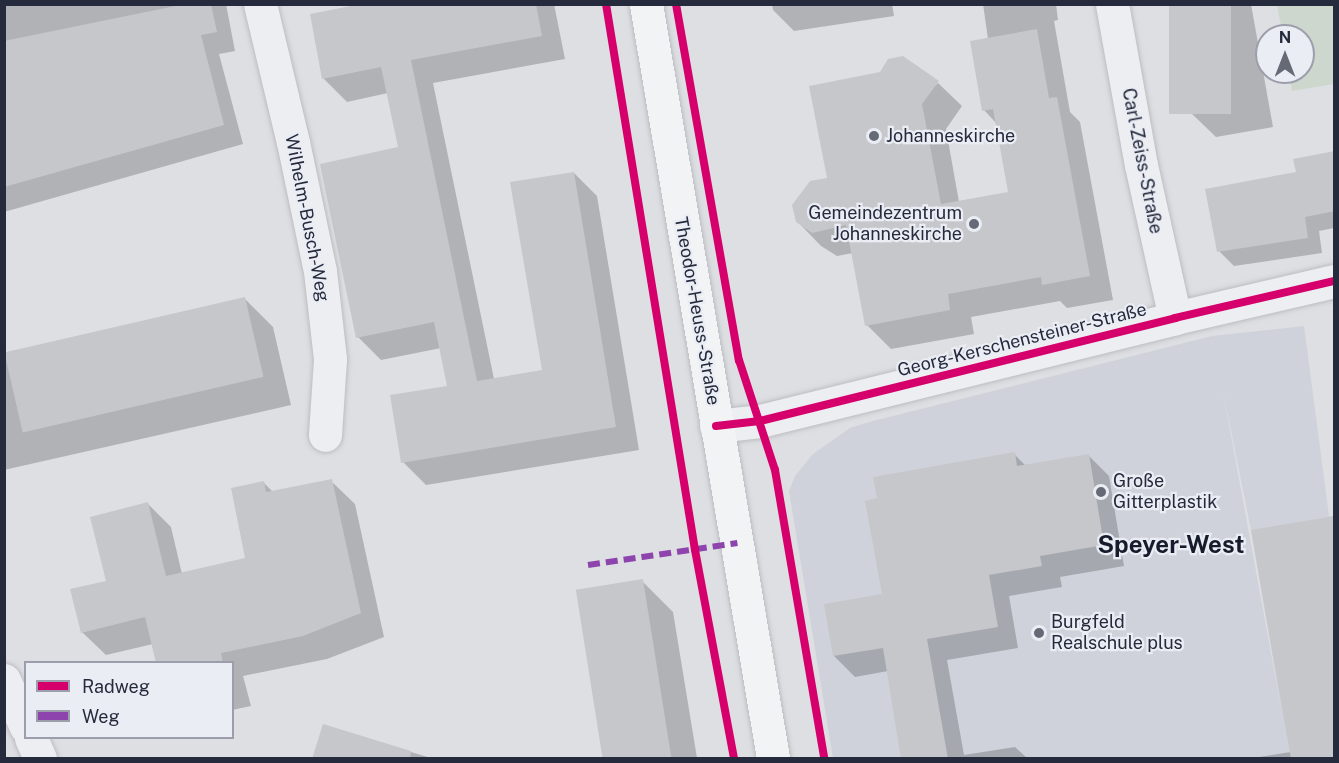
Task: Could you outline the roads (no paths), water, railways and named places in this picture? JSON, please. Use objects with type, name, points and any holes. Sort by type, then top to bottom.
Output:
[{"type":"main road","name":"Theodor-Heuss-Straße","points":[[646,4],[773,759]]},
{"type":"street","name":"Wilhelm-Busch-Weg","points":[[260,4],[320,271],[330,359],[325,435]]},
{"type":"street","name":"Carl-Zeiss-Straße","points":[[1112,4],[1141,165],[1175,318]]},
{"type":"street","name":"Georg-Kerschensteiner-Straße","points":[[716,426],[760,420],[1335,281]]},
{"type":"street","points":[[4,680],[24,722]]},
{"type":"street","points":[[30,739],[40,759]]},
{"type":"place","name":"Johanneskirche","points":[[874,136]]},
{"type":"place","name":"Gemeindezentrum Johanneskirche","points":[[974,224]]},
{"type":"place","name":"Große Gitterplastik","points":[[1101,492]]},
{"type":"place","name":"Burgfeld Realschule plus","points":[[1039,633]]},
{"type":"district","name":"Speyer-West","points":[[1171,545]]}]
